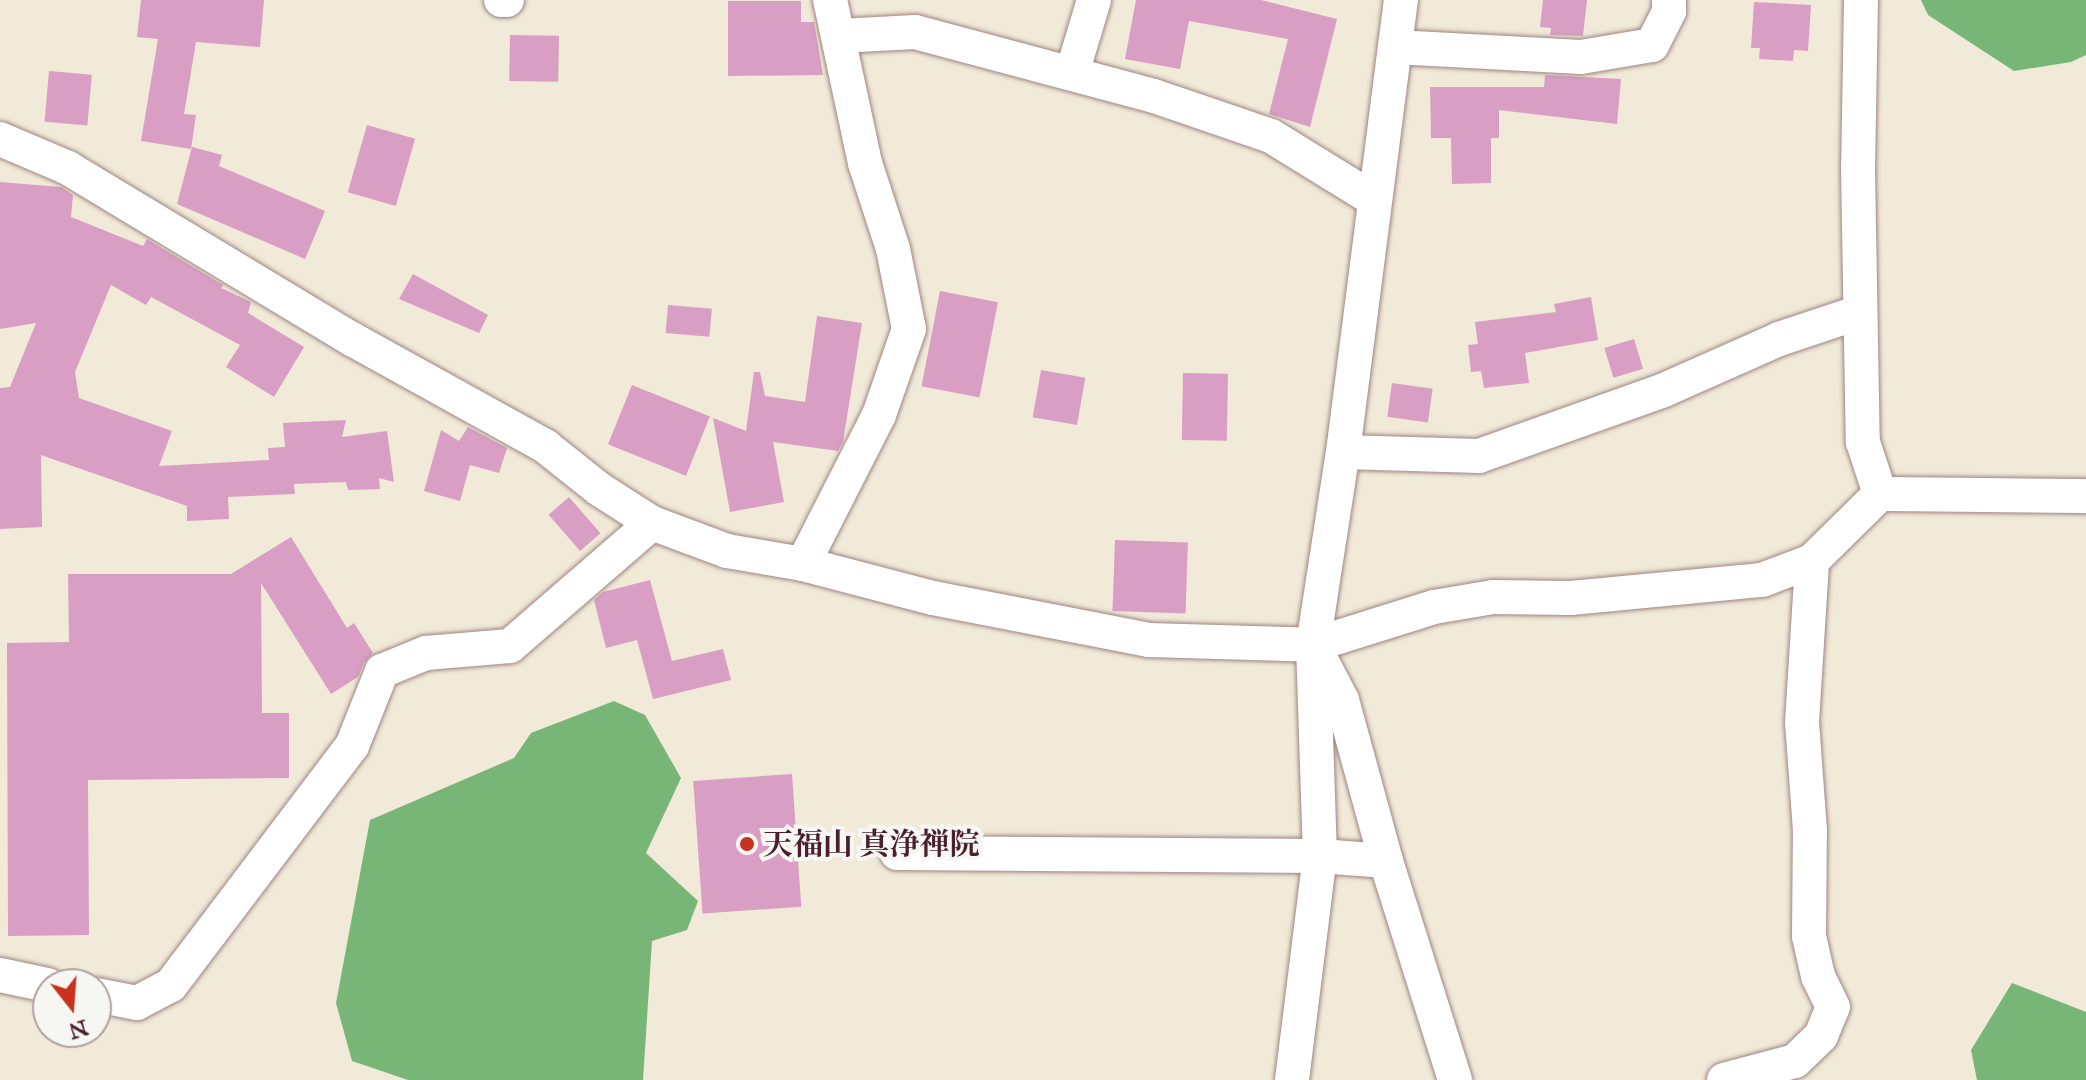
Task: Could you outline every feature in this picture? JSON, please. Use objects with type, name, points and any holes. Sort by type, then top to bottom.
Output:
[{"type":"street","points":[[501,0],[507,0]]},
{"type":"street","points":[[803,564],[879,415],[909,329],[893,249],[865,163],[830,0]]},
{"type":"street","points":[[1072,73],[1094,0]]},
{"type":"street","points":[[1292,1080],[1320,856],[1313,645],[1343,452],[1401,0]]},
{"type":"street","points":[[1395,47],[1581,57],[1595,55],[1652,45],[1669,11],[1669,0]]},
{"type":"street","points":[[1861,0],[1860,312],[1863,442],[1880,494]]},
{"type":"street","points":[[839,36],[915,32],[1154,96],[1271,136],[1375,200]]},
{"type":"street","points":[[0,139],[68,168],[352,339],[545,446],[599,489],[652,523],[727,551],[803,564],[933,598],[1149,640],[1313,645],[1449,605],[1493,597],[1571,598],[1762,580],[1812,561],[1880,494],[2086,496]]},
{"type":"street","points":[[1343,452],[1479,456],[1664,390],[1779,339],[1860,312]]},
{"type":"street","points":[[112,998],[137,1003],[171,985],[352,746],[382,671],[426,653],[510,646],[652,523]]},
{"type":"street","points":[[1724,1080],[1795,1061],[1821,1036],[1833,1007],[1818,976],[1809,936],[1810,831],[1802,722],[1812,561]]},
{"type":"street","points":[[1313,645],[1342,700],[1386,861],[1455,1080]]},
{"type":"street","points":[[897,853],[1320,856],[1386,861]]},
{"type":"street","points":[[0,975],[32,982]]},
{"type":"green space","points":[[1921,0],[2086,0],[2086,55],[2071,62],[2014,71],[1928,15]]},
{"type":"green space","points":[[614,701],[645,715],[681,778],[646,853],[698,901],[687,930],[652,941],[643,1080],[408,1080],[352,1061],[336,1003],[370,820],[514,758],[531,733]]},
{"type":"green space","points":[[2012,983],[2086,1012],[2086,1080],[1977,1080],[1971,1050]]},
{"type":"building","points":[[141,0],[264,0],[260,47],[196,42],[184,114],[196,115],[191,149],[141,141],[158,39],[137,37]]},
{"type":"building","points":[[1136,0],[1261,0],[1337,19],[1310,127],[1269,114],[1288,39],[1189,21],[1180,69],[1125,59]]},
{"type":"building","points":[[1543,0],[1587,0],[1583,36],[1550,35],[1551,28],[1540,27]]},
{"type":"building","points":[[728,1],[801,1],[801,22],[814,22],[823,75],[728,76]]},
{"type":"building","points":[[1754,2],[1811,5],[1808,51],[1794,50],[1793,61],[1759,59],[1760,48],[1751,48]]},
{"type":"building","points":[[510,35],[559,36],[558,82],[509,81]]},
{"type":"building","points":[[49,71],[92,75],[87,126],[45,122]]},
{"type":"building","points":[[1545,75],[1621,79],[1617,124],[1499,110],[1499,138],[1491,138],[1491,183],[1452,184],[1451,138],[1431,138],[1430,87],[1544,87]]},
{"type":"building","points":[[367,125],[415,139],[396,206],[348,192]]},
{"type":"building","points":[[192,147],[222,155],[219,166],[325,211],[305,259],[177,204]]},
{"type":"building","points":[[0,182],[61,187],[73,195],[71,217],[143,246],[147,239],[223,285],[221,288],[251,302],[248,313],[304,347],[274,397],[226,367],[240,345],[151,297],[146,305],[111,285],[75,372],[79,398],[172,431],[159,466],[269,460],[268,448],[285,447],[283,423],[346,420],[342,437],[387,431],[394,482],[379,478],[380,489],[348,490],[346,482],[294,484],[295,494],[228,497],[229,519],[187,521],[187,506],[41,455],[42,527],[0,529],[0,388],[10,387],[36,323],[0,329]]},
{"type":"building","points":[[413,274],[488,315],[479,333],[399,299]]},
{"type":"building","points":[[940,291],[998,302],[979,397],[921,386]]},
{"type":"building","points":[[1591,297],[1598,340],[1525,353],[1529,383],[1484,388],[1481,371],[1471,372],[1468,345],[1478,344],[1475,322],[1556,312],[1554,304]]},
{"type":"building","points":[[668,305],[712,309],[709,337],[666,333]]},
{"type":"building","points":[[817,316],[862,323],[843,442],[838,451],[773,442],[784,502],[730,512],[713,418],[746,431],[754,372],[760,372],[765,396],[805,402]]},
{"type":"building","points":[[1634,339],[1643,369],[1613,378],[1604,348]]},
{"type":"building","points":[[1041,370],[1085,378],[1077,425],[1033,417]]},
{"type":"building","points":[[1183,373],[1228,374],[1227,441],[1182,440]]},
{"type":"building","points":[[1392,383],[1433,389],[1428,422],[1387,417]]},
{"type":"building","points":[[632,385],[710,416],[686,476],[608,444]]},
{"type":"building","points":[[468,427],[507,448],[499,473],[470,465],[460,501],[424,491],[441,430],[459,441]]},
{"type":"building","points":[[569,497],[600,533],[580,551],[549,515]]},
{"type":"building","points":[[291,537],[347,628],[354,623],[373,653],[358,677],[331,694],[261,583],[262,713],[289,713],[289,778],[88,780],[89,935],[8,936],[7,643],[69,642],[68,574],[231,574]]},
{"type":"building","points":[[1115,540],[1188,543],[1185,614],[1113,611]]},
{"type":"building","points":[[650,580],[672,661],[723,649],[731,680],[653,699],[637,640],[606,648],[594,600],[603,592]]},
{"type":"building","name":"天福山 真浄禅院","points":[[792,774],[801,907],[703,914],[693,781]]},
{"type":"place","name":"天福山 真浄禅院","points":[[747,844]]}]
